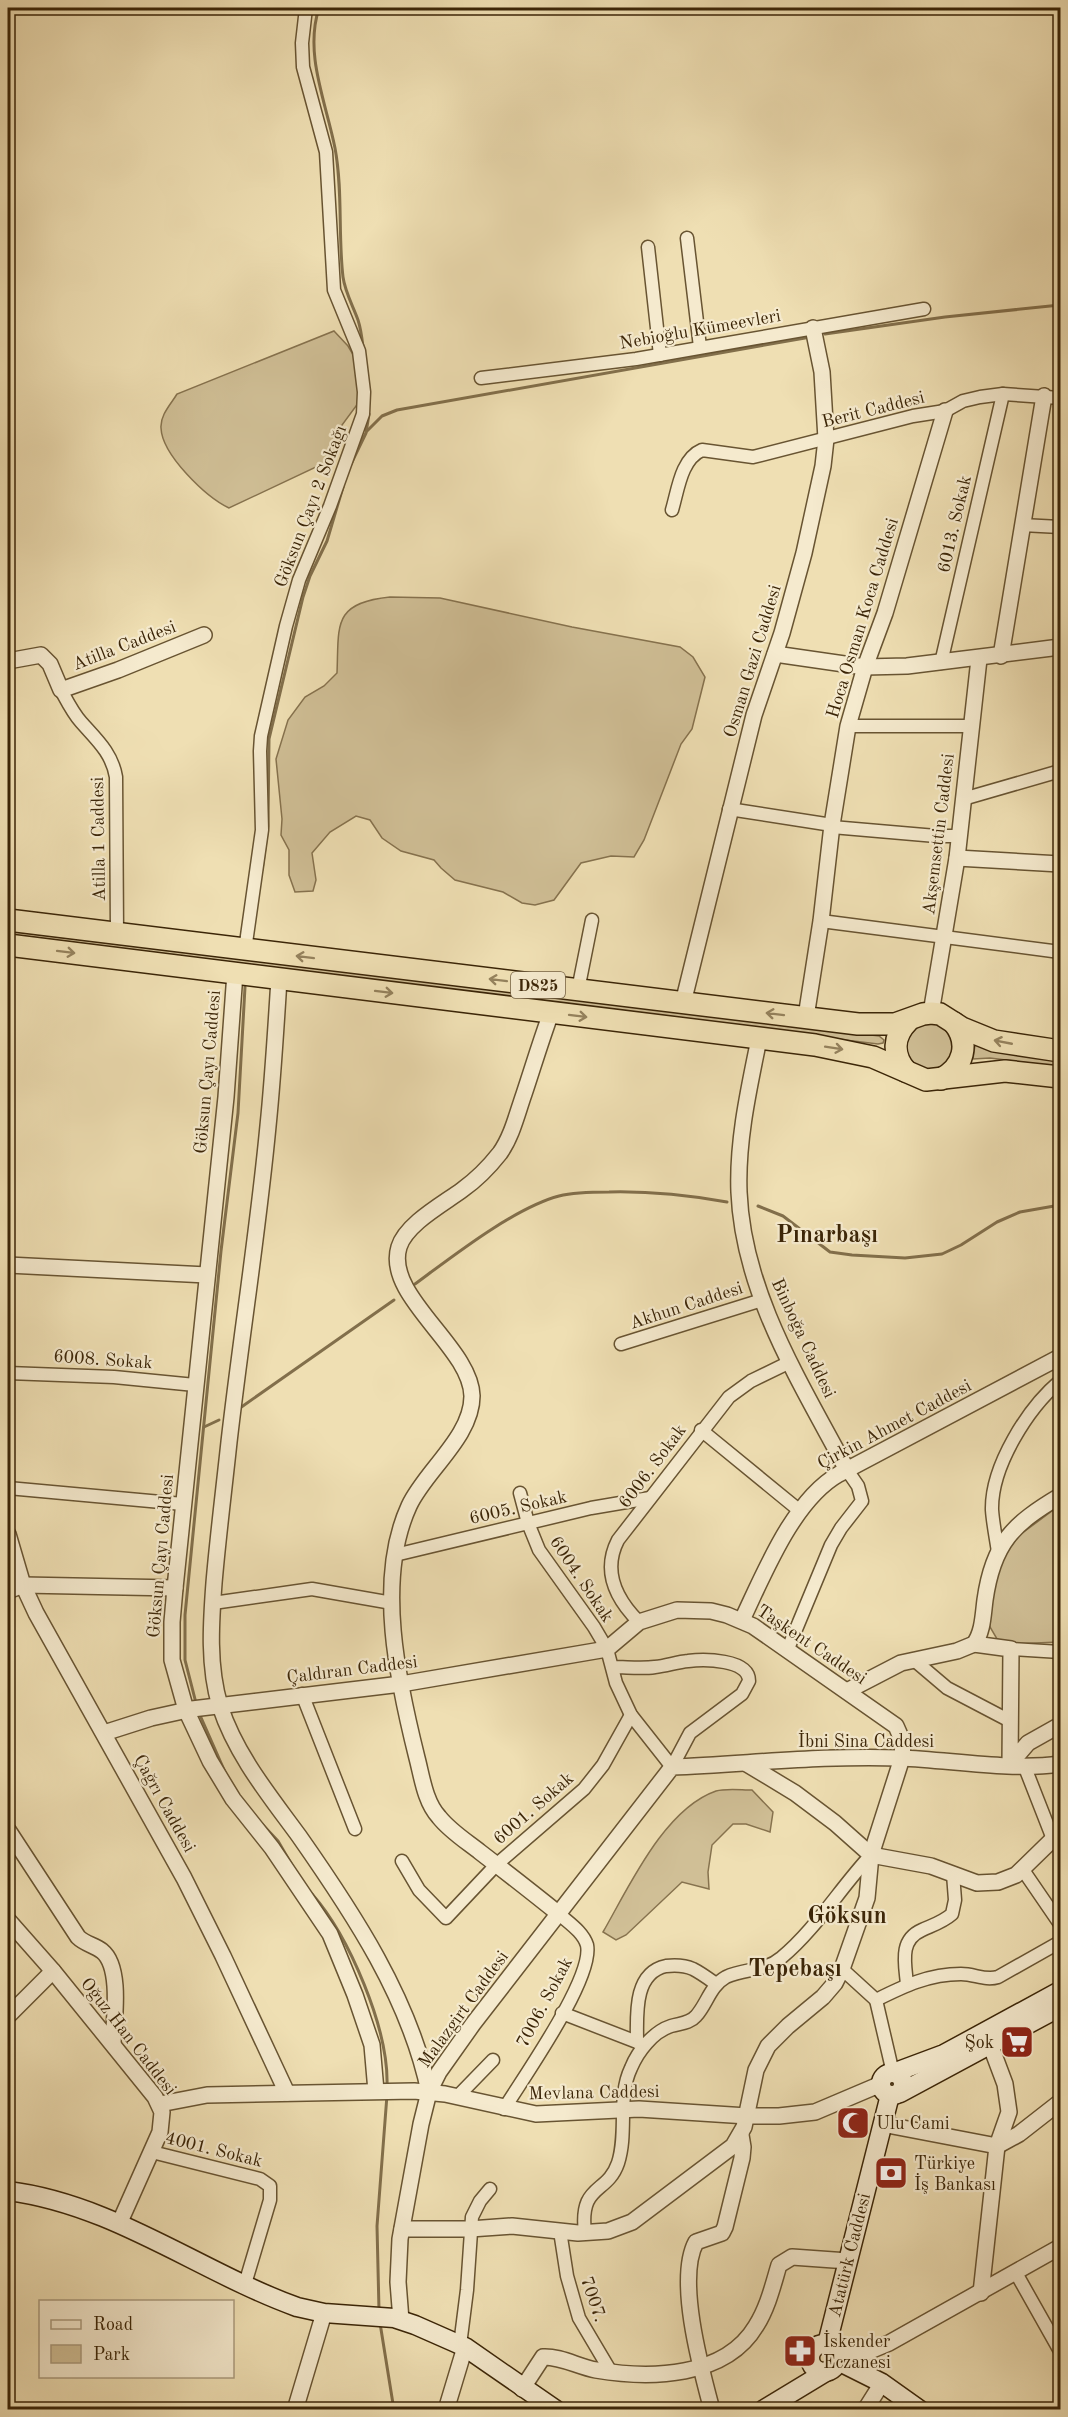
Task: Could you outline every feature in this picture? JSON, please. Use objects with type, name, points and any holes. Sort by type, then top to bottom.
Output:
[{"type":"highway","name":"D825","points":[[8,920],[873,1025],[895,1024],[931,1013]]},
{"type":"highway","name":"D825","points":[[8,945],[847,1050],[873,1057],[926,1080],[1005,1071],[1060,1077]]},
{"type":"highway","points":[[931,1013],[940,1014],[994,1041],[1060,1051]]},
{"type":"highway","points":[[906,1071],[898,1059],[896,1049],[899,1032],[908,1021]]},
{"type":"highway","points":[[941,1079],[954,1070],[962,1056],[963,1040],[954,1023]]},
{"type":"main road","points":[[891,2086],[944,2054],[1060,1991]]},
{"type":"main road","points":[[891,2086],[990,2044],[1060,2007]]},
{"type":"main road","name":"Atatürk Caddesi","points":[[764,2409],[795,2389],[833,2358],[848,2260],[891,2086]]},
{"type":"main road","points":[[8,2191],[47,2198],[119,2224],[291,2305],[324,2313],[397,2319],[462,2346],[522,2389],[556,2409]]},
{"type":"main road","name":"Atatürk Caddesi","points":[[795,2389],[811,2361],[814,2348],[833,2358]]},
{"type":"main road","points":[[833,2358],[882,2383],[920,2409]]},
{"type":"street","name":"Göksun Çayı 2 Sokağı","points":[[245,950],[262,830],[261,736],[299,580],[330,506],[363,414],[364,392],[359,351],[334,290],[326,152],[303,67],[302,43],[306,8]]},
{"type":"street","points":[[687,238],[700,347]]},
{"type":"street","points":[[648,247],[660,355]]},
{"type":"street","name":"Nebioğlu Kümeevleri","points":[[481,378],[660,355],[924,309]]},
{"type":"street","name":"Osman Gazi Caddesi","points":[[683,1003],[729,809],[754,716],[775,654],[804,553],[823,466],[826,439],[822,372],[813,328]]},
{"type":"street","name":"Berit Caddesi","points":[[672,510],[686,465],[694,453],[702,450],[753,457],[913,416],[945,411],[963,401],[1003,394],[1060,398]]},
{"type":"street","name":"6013. Sokak","points":[[940,663],[1003,394]]},
{"type":"street","points":[[1001,656],[1044,396]]},
{"type":"street","name":"Hoca Osman Koca Caddesi","points":[[806,1017],[848,726],[865,667],[885,613],[945,411]]},
{"type":"street","points":[[1022,525],[1060,527]]},
{"type":"street","name":"Atilla Caddesi","points":[[8,661],[36,655],[46,658],[62,690],[204,635]]},
{"type":"street","points":[[775,654],[865,667],[980,659],[1060,647]]},
{"type":"street","name":"Akşemsettin Caddesi","points":[[931,1013],[957,858],[980,659]]},
{"type":"street","name":"Atilla 1 Caddesi","points":[[62,690],[73,712],[111,756],[114,765],[117,934]]},
{"type":"street","points":[[848,726],[972,726]]},
{"type":"street","points":[[963,799],[1060,771]]},
{"type":"street","points":[[729,809],[832,826],[936,836],[959,836]]},
{"type":"street","points":[[957,858],[1060,864]]},
{"type":"street","points":[[578,990],[592,920]]},
{"type":"street","points":[[821,921],[1060,952]]},
{"type":"street","name":"Göksun Çayı Caddesi","points":[[236,974],[226,1097],[175,1588],[172,1660],[210,1761],[232,1799],[272,1848],[330,1934],[366,2027],[379,2091]]},
{"type":"street","points":[[279,979],[268,1125],[222,1503],[213,1603],[211,1640],[215,1706],[256,1777],[351,1911],[369,1943],[407,2021],[424,2066],[422,2091]]},
{"type":"street","points":[[551,1013],[514,1123],[500,1152],[475,1180],[414,1225],[399,1247],[398,1264],[404,1284],[466,1373],[472,1396],[467,1418],[460,1432],[410,1504],[395,1555],[392,1603],[401,1684],[418,1762],[432,1807],[448,1827],[559,1914]]},
{"type":"street","name":"Binboğa Caddesi","points":[[759,1039],[741,1139],[739,1193],[746,1245],[762,1299],[790,1362],[847,1470]]},
{"type":"street","points":[[8,1265],[207,1275]]},
{"type":"street","name":"Akhun Caddesi","points":[[621,1344],[762,1299]]},
{"type":"street","name":"Çirkin Ahmet Caddesi","points":[[742,1620],[768,1564],[800,1511],[819,1487],[1060,1357]]},
{"type":"street","name":"6006. Sokak","points":[[639,1622],[618,1596],[610,1572],[610,1561],[618,1540],[720,1405],[739,1388],[790,1362]]},
{"type":"street","name":"6008. Sokak","points":[[8,1373],[114,1377],[195,1385]]},
{"type":"street","points":[[998,1552],[992,1510],[1000,1472],[1027,1418],[1046,1394],[1060,1382]]},
{"type":"street","points":[[701,1430],[800,1511]]},
{"type":"street","points":[[787,1651],[831,1545],[862,1501],[858,1486],[847,1470]]},
{"type":"street","points":[[8,1488],[183,1504]]},
{"type":"street","name":"6004. Sokak","points":[[520,1493],[528,1523],[547,1564],[594,1627],[607,1649],[622,1698],[631,1715],[672,1767]]},
{"type":"street","points":[[974,1644],[981,1630],[986,1595],[998,1552],[1016,1526],[1060,1496]]},
{"type":"street","name":"6005. Sokak","points":[[395,1555],[528,1523],[650,1498]]},
{"type":"street","name":"Çağrı Caddesi","points":[[8,1534],[23,1585],[58,1656],[104,1733],[184,1878],[287,2093]]},
{"type":"street","points":[[8,1591],[23,1585],[175,1588]]},
{"type":"street","points":[[213,1603],[312,1589],[392,1603]]},
{"type":"street","name":"Taşkent Caddesi","points":[[607,1649],[639,1622],[659,1614],[693,1609],[742,1620],[896,1726],[903,1742],[902,1758]]},
{"type":"street","points":[[847,1691],[888,1668],[957,1651],[974,1644],[1060,1652]]},
{"type":"street","name":"Çaldıran Caddesi","points":[[104,1733],[189,1709],[401,1684],[607,1649]]},
{"type":"street","points":[[747,1764],[795,1792],[871,1855],[908,1860],[977,1883],[987,1884],[1008,1880],[1023,1870],[1057,1837],[1017,1765],[1010,1721],[1011,1649]]},
{"type":"street","points":[[612,1667],[657,1667],[699,1660],[739,1667],[749,1677],[747,1687],[742,1694],[690,1733],[672,1767]]},
{"type":"street","points":[[914,1660],[947,1688],[1010,1721]]},
{"type":"street","points":[[302,1694],[355,1829]]},
{"type":"street","name":"6001. Sokak","points":[[402,1861],[419,1890],[446,1918],[496,1865],[584,1789],[607,1759],[631,1715]]},
{"type":"street","points":[[1017,1765],[1028,1743],[1060,1725]]},
{"type":"street","name":"İbni Sina Caddesi","points":[[672,1767],[852,1757],[1017,1765],[1060,1764]]},
{"type":"street","points":[[712,2409],[701,2367],[690,2307],[690,2259],[696,2242],[722,2233],[725,2227],[742,2158],[741,2135],[756,2070],[768,2046],[823,1997],[835,1983],[842,1969],[867,1898],[871,1855],[902,1758]]},
{"type":"street","name":"Malazgirt Caddesi","points":[[397,2319],[398,2259],[421,2124],[422,2091],[439,2072],[473,2024],[672,1767]]},
{"type":"street","points":[[8,1830],[78,1936],[107,1956],[115,1983],[113,2043]]},
{"type":"street","points":[[641,2044],[661,2031],[689,2022],[695,2017],[716,1984],[734,1974],[772,1965],[782,1958],[813,1926],[839,1891],[871,1855]]},
{"type":"street","points":[[1023,1870],[1060,1924]]},
{"type":"street","points":[[907,1984],[905,1947],[915,1934],[945,1920],[952,1914],[955,1900],[953,1874]]},
{"type":"street","name":"7006. Sokak","points":[[504,2109],[582,1976],[588,1954],[584,1937],[559,1914]]},
{"type":"street","name":"Oğuz Han Caddesi","points":[[8,1920],[113,2043],[160,2104],[163,2120],[152,2152],[119,2224]]},
{"type":"street","points":[[876,2000],[907,1984],[947,1974],[970,1974],[989,1980],[1060,1942]]},
{"type":"street","points":[[585,2233],[586,2204],[590,2196],[613,2173],[622,2144],[623,2109],[630,2069],[641,2044],[639,1995],[644,1983],[652,1972],[669,1966],[682,1966],[692,1968],[716,1984]]},
{"type":"street","points":[[842,1969],[876,2000],[891,2086]]},
{"type":"street","points":[[8,2016],[53,1971]]},
{"type":"street","points":[[562,2013],[641,2044]]},
{"type":"street","points":[[981,2293],[997,2146],[1009,2112],[1001,2072],[990,2044]]},
{"type":"street","points":[[458,2096],[493,2060]]},
{"type":"street","name":"Mevlana Caddesi","points":[[160,2104],[194,2096],[422,2091],[458,2096],[504,2109],[550,2115],[623,2109],[747,2116],[793,2115],[815,2112],[891,2086]]},
{"type":"street","points":[[882,2124],[997,2146],[1019,2134],[1060,2102]]},
{"type":"street","points":[[402,2229],[470,2229],[512,2226],[585,2233],[608,2231],[632,2222],[723,2155],[741,2135]]},
{"type":"street","name":"4001. Sokak","points":[[152,2152],[260,2179],[270,2186],[270,2200],[245,2284]]},
{"type":"street","points":[[446,2409],[462,2346],[470,2229],[476,2208],[490,2189]]},
{"type":"street","name":"7007.","points":[[560,2231],[567,2276],[579,2318],[611,2372]]},
{"type":"street","points":[[833,2358],[876,2349],[981,2293],[1060,2247]]},
{"type":"street","points":[[522,2389],[543,2357],[611,2372],[645,2374],[701,2367],[717,2362],[749,2337],[765,2309],[779,2265],[785,2260],[792,2257],[848,2260]]},
{"type":"street","points":[[1016,2273],[1060,2351]]},
{"type":"street","points":[[295,2409],[324,2313]]},
{"type":"street","points":[[865,2409],[882,2383]]},
{"type":"green space","points":[[334,331],[348,346],[358,363],[359,402],[342,425],[333,459],[229,508],[220,503],[187,474],[163,439],[161,423],[169,406],[177,394]]},
{"type":"green space","points":[[390,597],[440,598],[572,627],[680,647],[693,657],[705,677],[692,729],[681,744],[644,840],[634,857],[611,856],[581,863],[554,900],[535,905],[522,903],[503,892],[455,880],[434,860],[401,851],[382,838],[370,820],[356,816],[330,832],[312,853],[316,880],[313,891],[295,892],[289,875],[289,850],[281,835],[282,819],[276,759],[288,720],[305,697],[324,686],[337,673],[339,629],[348,611],[371,600]]},
{"type":"green space","points":[[8,927],[879,1036],[884,1040],[883,1043],[878,1044],[8,937]]},
{"type":"green space","points":[[930,1023],[947,1030],[954,1047],[947,1064],[930,1071],[913,1064],[906,1047],[913,1030]]},
{"type":"green space","points":[[975,1045],[1060,1058],[1060,1067],[990,1058],[973,1059]]},
{"type":"green space","points":[[1060,1505],[1060,1642],[1008,1644],[997,1639],[990,1627],[988,1613],[1002,1556],[1021,1534]]},
{"type":"green space","points":[[752,1790],[773,1812],[770,1832],[746,1824],[733,1824],[712,1845],[708,1872],[709,1889],[682,1882],[626,1935],[616,1940],[603,1932],[636,1872],[664,1832],[680,1814],[697,1800],[716,1791]]},
{"type":"waterway","points":[[319,8],[315,25],[315,60],[335,148],[340,196],[343,277],[347,294],[359,323],[363,347]]},
{"type":"waterway","points":[[825,334],[945,317],[1060,305]]},
{"type":"waterway","points":[[367,431],[382,416],[397,410],[805,338]]},
{"type":"waterway","points":[[351,464],[366,433],[369,414]]},
{"type":"waterway","points":[[262,870],[268,826],[269,739],[303,597],[310,576],[327,541],[343,487]]},
{"type":"waterway","points":[[196,1703],[185,1660],[185,1615],[221,1251],[238,1113],[245,987]]},
{"type":"waterway","points":[[415,1284],[504,1222],[541,1202],[559,1196],[639,1192],[683,1195],[727,1202]]},
{"type":"waterway","points":[[758,1206],[783,1216],[830,1252],[905,1258],[942,1254],[997,1222],[1020,1212],[1060,1205]]},
{"type":"waterway","points":[[240,1408],[394,1300]]},
{"type":"waterway","points":[[204,1427],[219,1420]]},
{"type":"waterway","points":[[199,1713],[225,1772]]},
{"type":"waterway","points":[[262,1824],[278,1841],[296,1872]]},
{"type":"waterway","points":[[312,1894],[340,1934],[364,1984],[381,2038],[386,2063],[387,2086]]},
{"type":"waterway","points":[[379,2310],[377,2226],[387,2095]]},
{"type":"waterway","points":[[380,2323],[394,2410]]},
{"type":"place","name":"Şok","points":[[1017,2042]]},
{"type":"place","name":"Ulu Cami","points":[[853,2123]]},
{"type":"place","name":"Türkiye İş Bankası","points":[[891,2173]]},
{"type":"place","name":"İskender Eczanesi","points":[[800,2351]]},
{"type":"district","name":"Pınarbaşı","points":[[827,1234]]},
{"type":"district","name":"Göksun","points":[[847,1915]]},
{"type":"district","name":"Tepebaşı","points":[[795,1968]]}]
